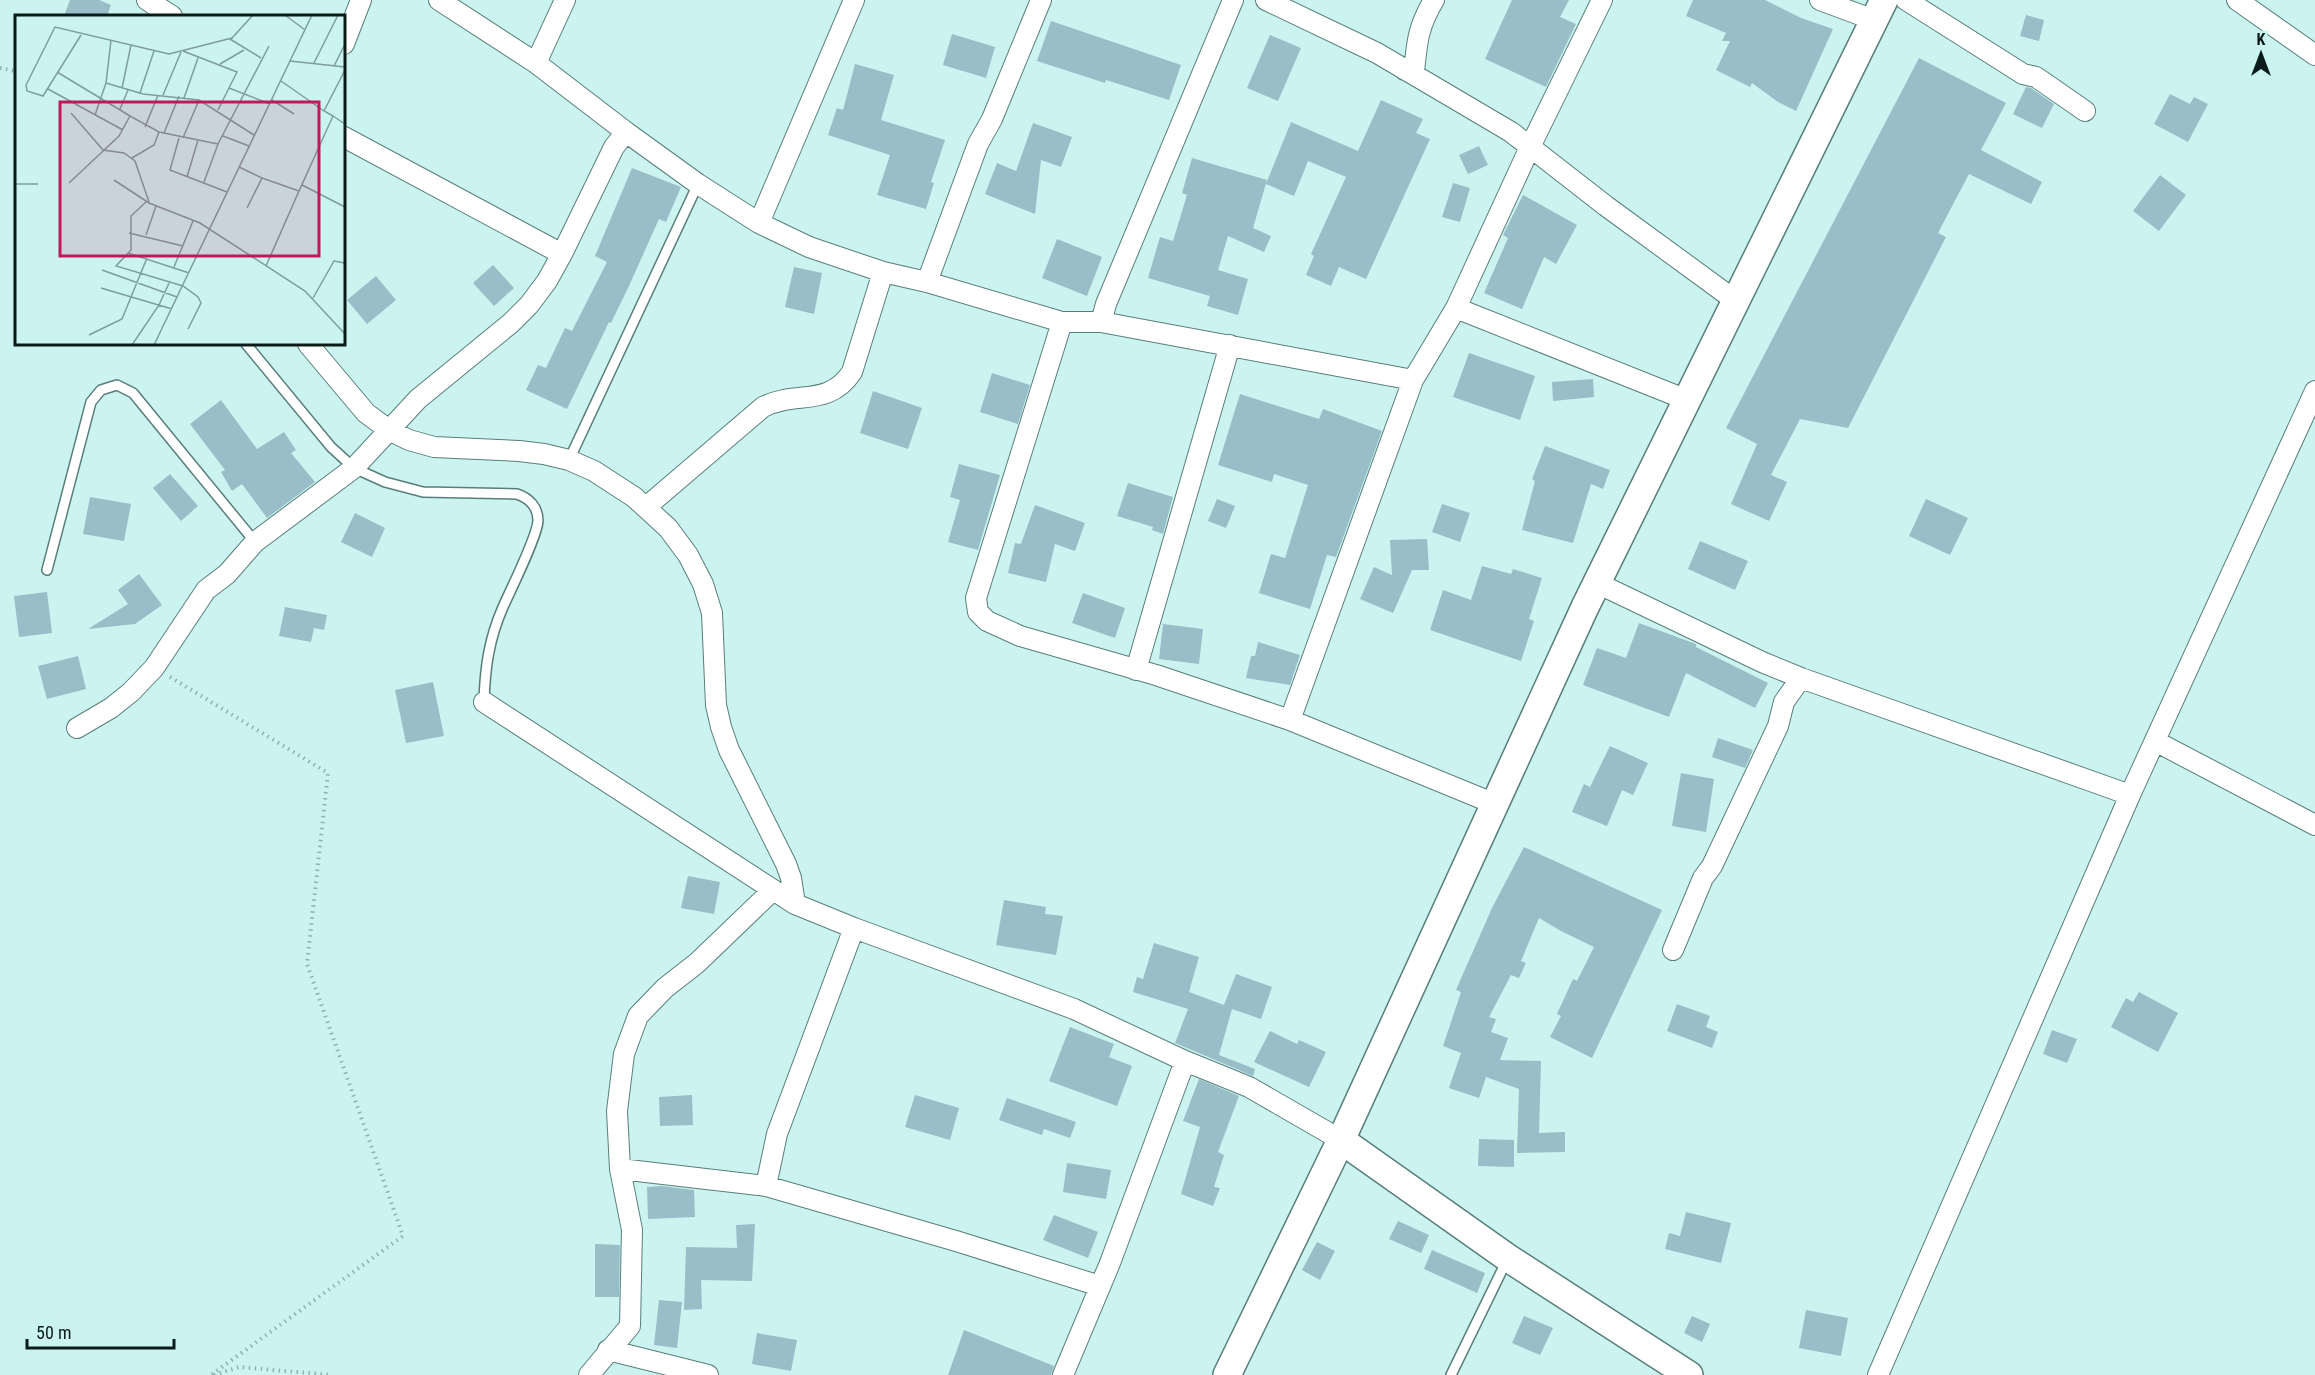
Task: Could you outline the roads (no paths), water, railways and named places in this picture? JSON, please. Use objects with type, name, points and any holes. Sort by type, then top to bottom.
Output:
[{"type":"street","points":[[147,0],[170,15]]},
{"type":"street","points":[[345,42],[362,0]]},
{"type":"street","points":[[439,0],[536,63],[698,184],[759,223],[809,247],[883,272],[927,282],[1062,322],[1101,322],[1413,380]]},
{"type":"street","points":[[536,63],[565,0]]},
{"type":"street","points":[[759,223],[854,0]]},
{"type":"street","points":[[927,282],[978,144],[992,119],[1041,0]]},
{"type":"street","points":[[1101,322],[1106,304],[1233,0]]},
{"type":"street","points":[[1266,0],[1377,53],[1511,132],[1606,206],[1736,301]]},
{"type":"street","points":[[1405,70],[1414,72],[1417,36],[1424,16],[1434,0]]},
{"type":"street","points":[[1290,720],[1413,380],[1456,308],[1530,147],[1602,0]]},
{"type":"street","points":[[1227,1375],[1341,1140],[1597,583],[1879,10],[1820,0]]},
{"type":"street","points":[[1905,0],[2023,75],[2036,77],[2085,111]]},
{"type":"street","points":[[2237,0],[2315,55]]},
{"type":"street","points":[[77,728],[111,708],[131,692],[153,668],[206,590],[227,574],[255,543],[354,468],[418,399],[511,323],[529,305],[547,281],[614,147],[626,132]]},
{"type":"street","points":[[345,138],[562,254]]},
{"type":"street","points":[[646,507],[763,407],[779,400],[825,396],[841,386],[852,372],[883,272]]},
{"type":"street","points":[[1456,308],[1687,400]]},
{"type":"street","points":[[1062,322],[976,598],[978,612],[987,621],[1020,636],[1136,669],[1290,720],[1495,804]]},
{"type":"street","points":[[309,345],[366,414],[389,430],[409,440],[434,447],[519,451],[569,460],[594,471],[646,507],[668,528],[688,555],[704,584],[712,613],[717,705],[721,727],[729,750],[786,864],[791,878],[795,904]]},
{"type":"street","points":[[1136,669],[1230,345]]},
{"type":"street","points":[[1878,1375],[2130,795],[2315,390]]},
{"type":"street","points":[[1597,583],[1732,648],[1801,678],[2130,795]]},
{"type":"street","points":[[1673,950],[1702,878],[1712,866],[1778,726],[1784,702],[1801,678]]},
{"type":"street","points":[[484,702],[795,904],[1074,1009],[1185,1061],[1249,1087],[1341,1140],[1508,1258],[1689,1375]]},
{"type":"street","points":[[2155,741],[2315,825]]},
{"type":"street","points":[[589,1375],[630,1326],[632,1230],[620,1169],[617,1111],[624,1054],[638,1016],[665,988],[697,963],[773,890]]},
{"type":"street","points":[[766,1186],[777,1134],[854,928]]},
{"type":"street","points":[[1064,1375],[1185,1061]]},
{"type":"street","points":[[620,1169],[766,1186],[956,1241],[1100,1286]]},
{"type":"street","points":[[608,1350],[708,1375]]},
{"type":"lane","points":[[569,460],[698,184]]},
{"type":"lane","points":[[247,345],[331,447],[354,468],[385,482],[423,492],[517,494],[534,506],[538,520],[537,527],[502,609],[488,650],[484,669],[484,702]]},
{"type":"lane","points":[[47,570],[92,402],[101,390],[117,385],[133,393],[255,543]]},
{"type":"lane","points":[[1451,1375],[1508,1258]]}]
